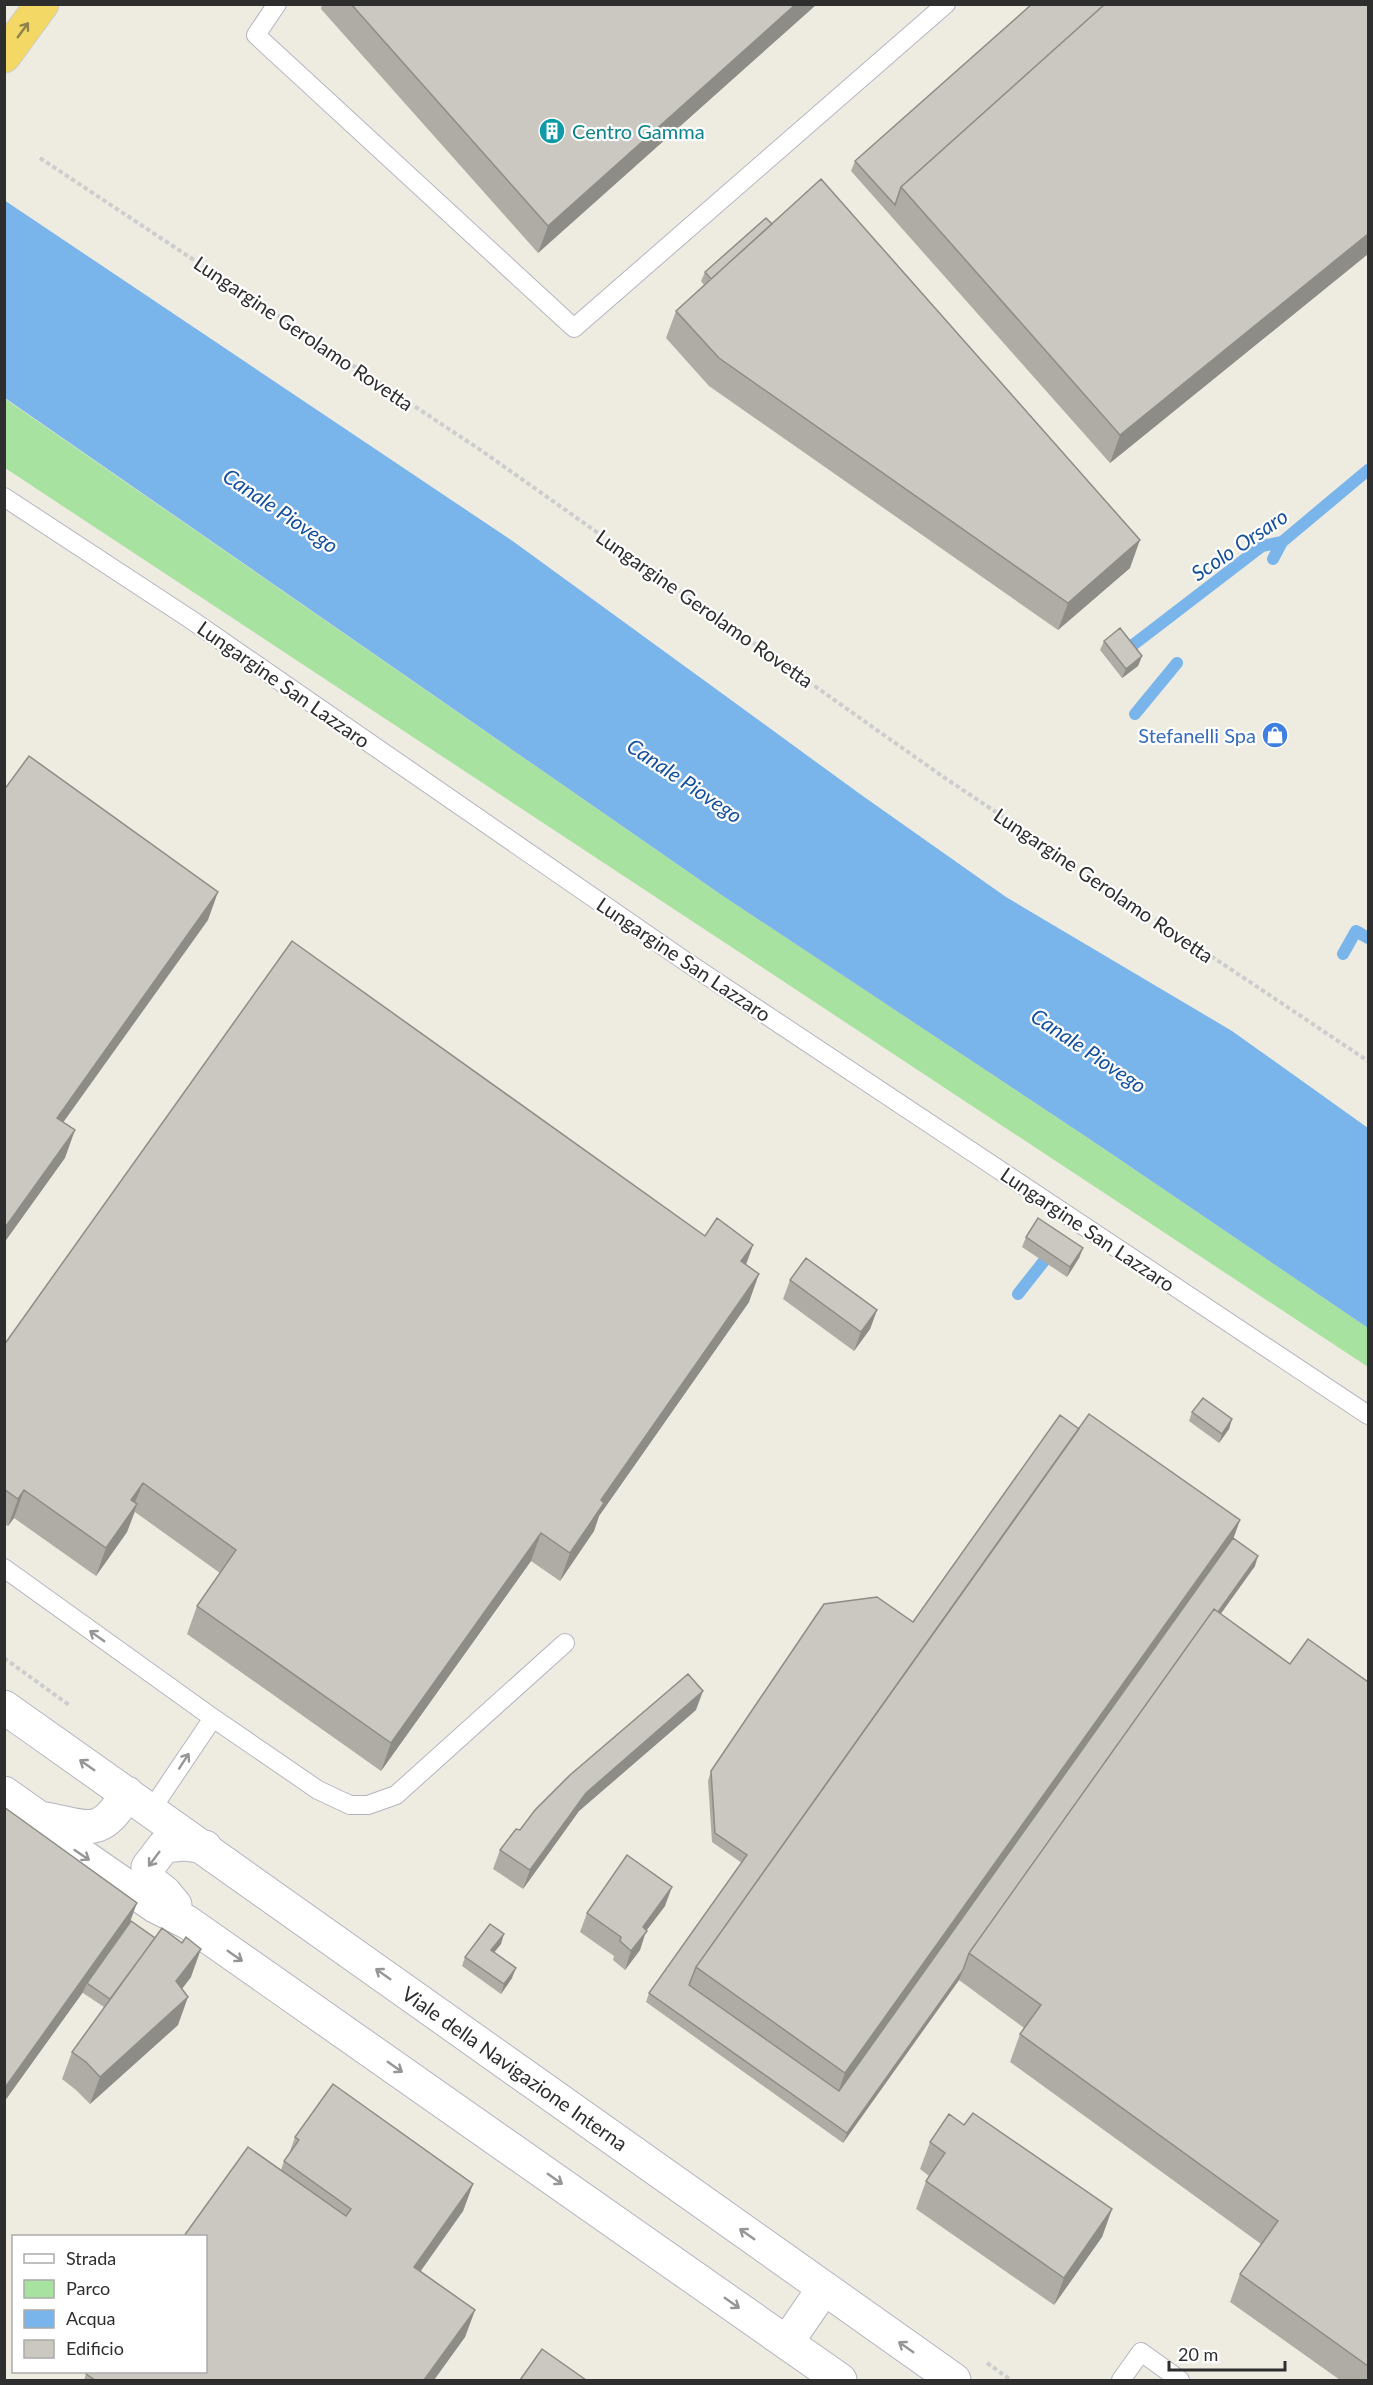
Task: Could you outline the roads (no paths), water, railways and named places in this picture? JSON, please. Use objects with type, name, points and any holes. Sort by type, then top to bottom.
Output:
[{"type":"highway","points":[[4,56],[42,4]]},
{"type":"street","name":"Viale della Navigazione Interna","points":[[4,1707],[206,1847],[954,2380]]},
{"type":"street","points":[[4,1793],[38,1817],[51,1834],[155,1906],[188,1922],[840,2380]]},
{"type":"street","points":[[38,1817],[83,1828],[104,1824],[117,1810],[139,1802]]},
{"type":"street","points":[[188,1922],[165,1893],[150,1881],[148,1867],[164,1846],[184,1844],[206,1847]]},
{"type":"street","points":[[787,2342],[824,2288]]},
{"type":"lane","points":[[277,4],[256,35],[574,328],[946,4]]},
{"type":"lane","name":"Lungargine San Lazzaro","points":[[4,497],[190,619],[685,961],[1368,1415]]},
{"type":"lane","points":[[4,1568],[213,1718],[318,1790],[350,1805],[368,1806],[396,1795],[565,1643]]},
{"type":"lane","points":[[139,1802],[213,1718]]},
{"type":"lane","points":[[1121,2380],[1141,2352],[1180,2380]]},
{"type":"water","name":"Canale Piovego","points":[[4,200],[514,542],[860,794],[1006,897],[1232,1031],[1368,1128],[1368,1328],[1088,1138],[723,896],[5,398]]},
{"type":"waterway","name":"Scolo Orsaro","points":[[1129,648],[1262,546],[1282,542],[1368,470]]},
{"type":"waterway","points":[[1273,559],[1282,542]]},
{"type":"waterway","points":[[1135,714],[1177,663]]},
{"type":"waterway","points":[[1343,954],[1356,931],[1368,938]]},
{"type":"waterway","points":[[1018,1294],[1044,1261]]},
{"type":"place","name":"Centro Gamma","points":[[552,131]]},
{"type":"place","name":"Stefanelli Spa","points":[[1275,735]]}]
